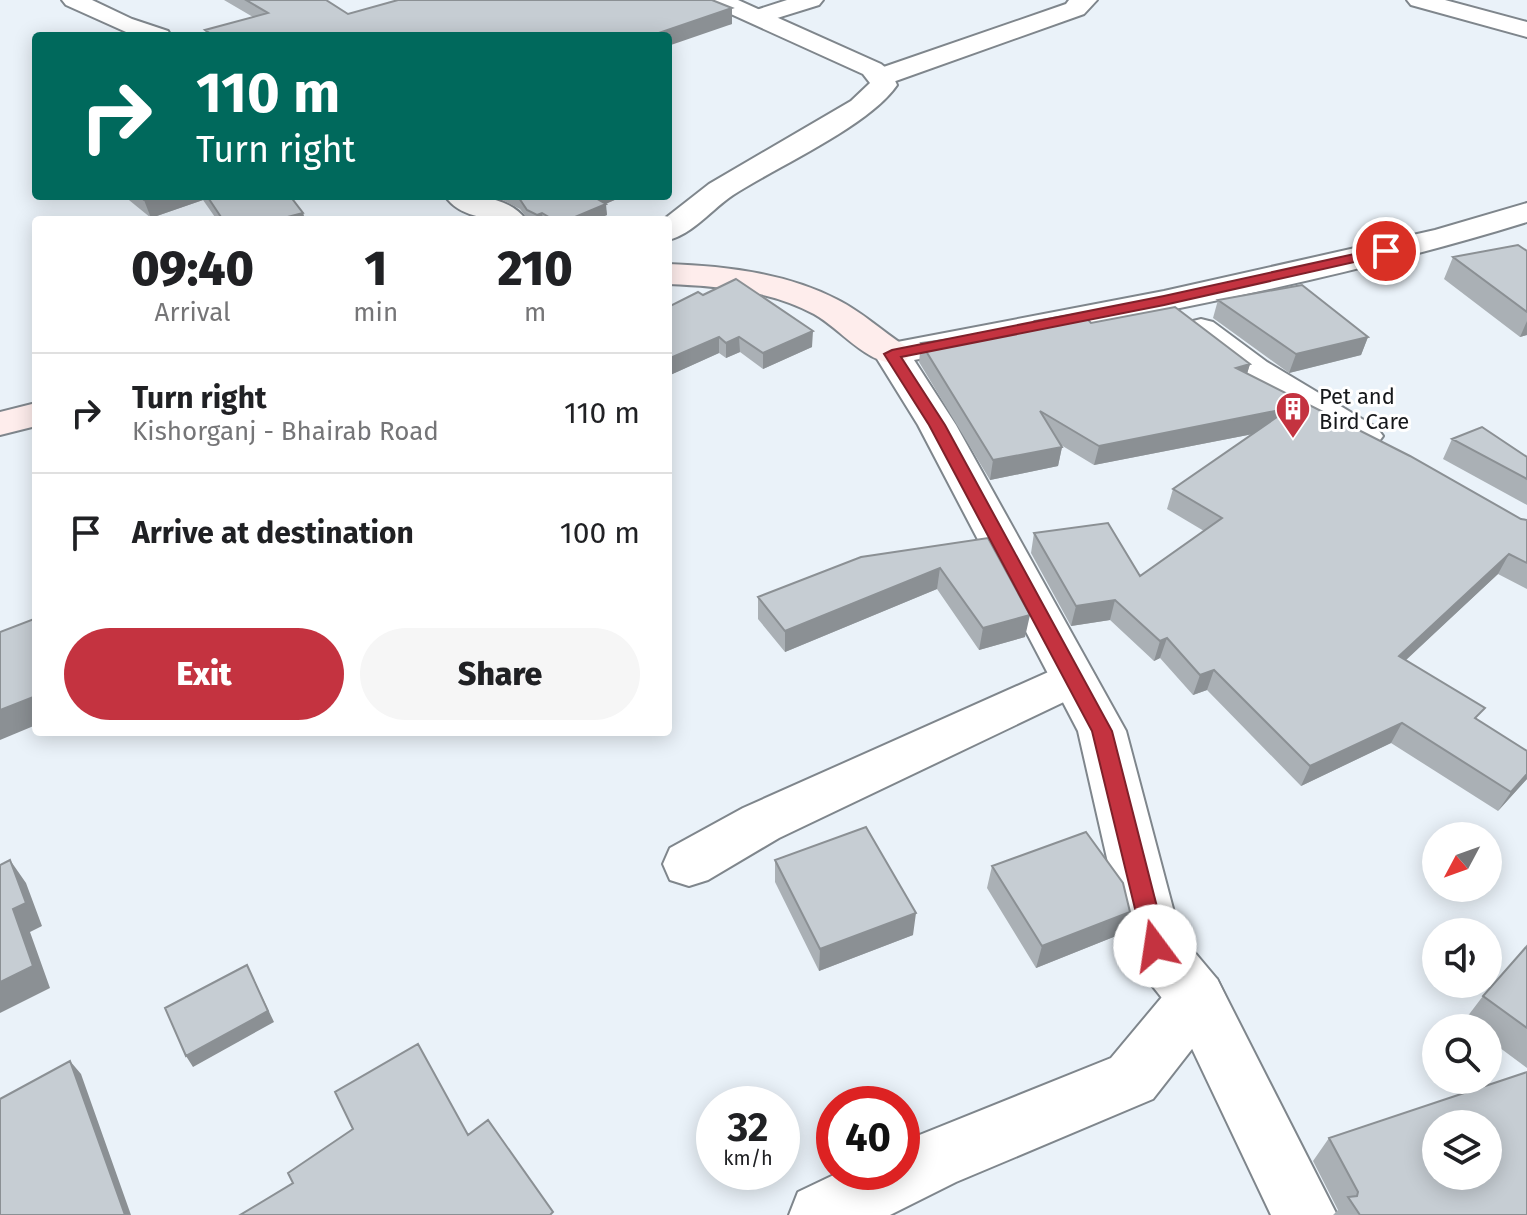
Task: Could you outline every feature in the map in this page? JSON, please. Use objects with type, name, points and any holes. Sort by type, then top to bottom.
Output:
[{"type":"main road","points":[[672,274],[704,275],[789,293],[825,307],[892,354]]},
{"type":"main road","points":[[0,424],[32,415]]},
{"type":"street","points":[[74,0],[147,32]]},
{"type":"street","points":[[672,228],[720,190],[861,107],[884,85],[872,69],[719,0]]},
{"type":"street","points":[[758,17],[811,0]]},
{"type":"street","points":[[881,77],[1076,9],[1079,2],[1085,0]]},
{"type":"street","points":[[1419,0],[1527,30]]},
{"type":"street","points":[[468,200],[502,216]]},
{"type":"street","points":[[1305,1215],[1197,998],[1155,946],[1102,731],[937,425],[892,354],[1164,301],[1443,238],[1527,212]]},
{"type":"street","points":[[1164,301],[1254,370],[1396,454]]},
{"type":"street","points":[[689,864],[775,817],[1073,678]]},
{"type":"street","points":[[821,1215],[934,1160],[1132,1079],[1197,998]]},
{"type":"building","points":[[246,0],[326,0],[348,14],[398,0],[712,0],[732,8],[662,32],[205,30],[268,13]]},
{"type":"building","points":[[210,200],[293,200],[303,213],[291,216],[220,216]]},
{"type":"building","points":[[520,200],[599,200],[606,204],[578,216],[537,215],[527,210]]},
{"type":"building","points":[[1518,245],[1527,251],[1527,312],[1453,257]]},
{"type":"building","points":[[736,279],[813,331],[763,353],[739,337],[726,343],[719,337],[672,357],[672,305],[698,292],[703,295]]},
{"type":"building","points":[[1302,285],[1368,337],[1296,354],[1218,300]]},
{"type":"building","points":[[1175,307],[1250,364],[1236,368],[1410,456],[1527,520],[1527,563],[1509,554],[1399,656],[1485,708],[1475,718],[1527,751],[1527,774],[1511,792],[1402,723],[1310,766],[1214,670],[1200,675],[1167,638],[1160,641],[1115,600],[1076,606],[1034,533],[1108,523],[1140,576],[1222,518],[1173,489],[1290,408],[1099,446],[1040,411],[1062,447],[993,460],[921,343],[1040,327],[1035,321],[1082,313],[1091,323]]},
{"type":"building","points":[[1482,427],[1527,457],[1527,479],[1452,439]]},
{"type":"building","points":[[988,538],[1030,615],[983,628],[940,568],[785,631],[758,597],[861,557]]},
{"type":"building","points":[[32,620],[32,698],[0,710],[0,632]]},
{"type":"building","points":[[866,827],[916,913],[820,949],[775,860]]},
{"type":"building","points":[[1086,832],[1123,883],[1130,912],[1042,946],[992,866]]},
{"type":"building","points":[[10,860],[26,903],[13,909],[33,966],[0,982],[0,865]]},
{"type":"building","points":[[1527,946],[1527,1028],[1486,998],[1502,998],[1502,974]]},
{"type":"building","points":[[247,965],[268,1011],[186,1056],[165,1008]]},
{"type":"building","points":[[418,1044],[468,1135],[488,1120],[553,1212],[550,1215],[240,1215],[293,1183],[288,1173],[353,1129],[335,1092]]},
{"type":"building","points":[[70,1061],[125,1215],[0,1215],[0,1099]]},
{"type":"building","points":[[1527,1072],[1527,1215],[1360,1215],[1348,1197],[1357,1196],[1358,1192],[1329,1138],[1461,1094],[1502,1094],[1502,1080]]},
{"type":"place","name":"Pet and Bird Care","points":[[1293,440]]},
{"type":"route","points":[[1155,946],[1102,731],[937,425],[892,354],[1164,301],[1386,251]]}]
